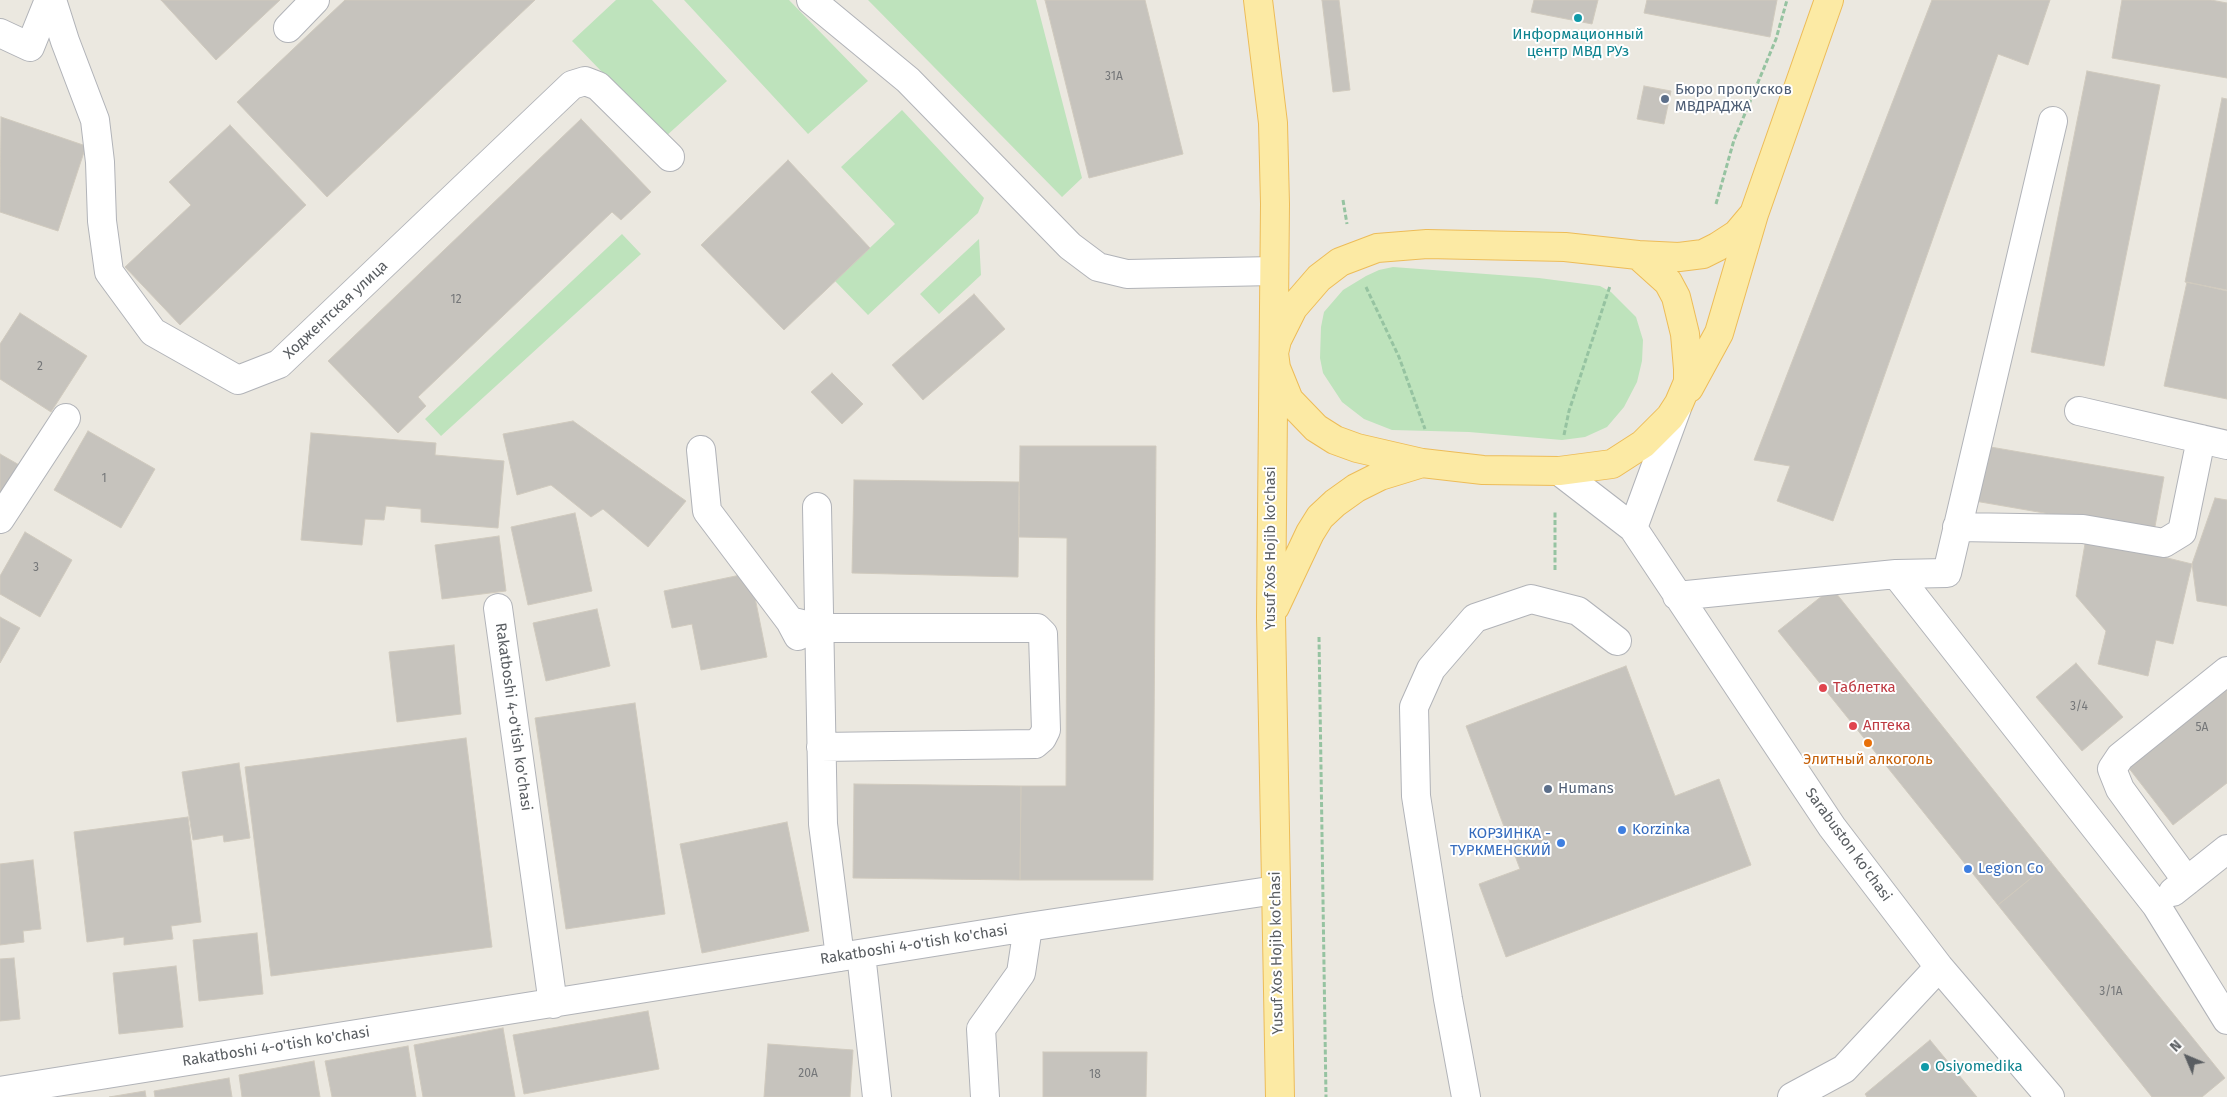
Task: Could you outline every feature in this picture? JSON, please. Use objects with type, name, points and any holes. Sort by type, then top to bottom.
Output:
[{"type":"main road","name":"Yusuf Xos Hojib ko'chasi","points":[[1258,0],[1273,123],[1275,204],[1271,617],[1280,1097]]},
{"type":"main road","points":[[1754,214],[1737,234],[1717,247],[1703,254],[1679,257],[1565,247],[1427,244],[1377,248],[1352,257],[1329,270],[1301,297],[1282,328],[1274,353],[1280,382],[1289,400],[1316,428],[1335,440],[1357,448],[1430,464],[1483,470],[1558,471],[1612,464],[1643,444],[1670,417],[1719,333],[1754,214],[1829,0]]},
{"type":"main road","points":[[1630,254],[1668,282],[1676,297],[1685,334],[1688,369],[1688,382],[1679,403]]},
{"type":"main road","points":[[1271,617],[1292,567],[1320,517],[1356,488],[1380,476],[1430,464]]},
{"type":"street","name":"Ходжентская улица","points":[[0,33],[30,47],[51,0]]},
{"type":"street","name":"Ходжентская улица","points":[[51,0],[95,120],[100,162],[102,221],[109,272],[153,332],[238,380],[279,364],[572,85],[585,81],[598,86],[670,157]]},
{"type":"street","points":[[288,28],[315,0]]},
{"type":"street","points":[[811,0],[908,80],[1070,246],[1098,267],[1127,274],[1274,271]]},
{"type":"street","points":[[1677,596],[1896,574],[1947,573],[2053,121]]},
{"type":"street","points":[[1633,528],[1679,403]]},
{"type":"street","points":[[2079,411],[2227,445]]},
{"type":"street","points":[[0,519],[66,418]]},
{"type":"street","points":[[1957,527],[2083,529],[2164,544],[2182,532],[2201,439]]},
{"type":"street","points":[[701,450],[706,511],[790,621],[820,674]]},
{"type":"street","name":"Sarabuston ko'chasi","points":[[1558,471],[1633,528],[1832,826],[1939,967],[2050,1097]]},
{"type":"street","points":[[817,507],[823,824],[878,1097]]},
{"type":"street","points":[[1896,574],[2156,905],[2227,1020]]},
{"type":"street","points":[[1466,1097],[1448,999],[1416,796],[1414,707],[1431,668],[1475,618],[1531,599],[1578,611],[1617,641]]},
{"type":"street","name":"Rakatboshi 4-o'tish ko'chasi","points":[[498,608],[553,1004]]},
{"type":"street","points":[[790,621],[819,628],[1037,628],[1043,634],[1046,730],[1042,738],[1035,744],[821,747]]},
{"type":"street","points":[[2187,881],[2120,789],[2112,769],[2120,757],[2227,671]]},
{"type":"street","points":[[2156,905],[2227,849]]},
{"type":"street","name":"Rakatboshi 4-o'tish ko'chasi","points":[[0,1091],[1028,927],[1276,890]]},
{"type":"street","points":[[985,1097],[981,1029],[1021,973],[1028,927]]},
{"type":"street","points":[[1792,1097],[1844,1069],[1939,967]]},
{"type":"path","points":[[1714,209],[1734,140],[1776,38],[1787,0]]},
{"type":"path","points":[[1342,200],[1352,257],[1399,357],[1430,464]]},
{"type":"path","points":[[1555,605],[1554,518],[1558,471],[1569,411],[1601,308],[1630,254]]},
{"type":"path","points":[[1319,637],[1326,1097]]},
{"type":"green space","points":[[616,0],[652,0],[727,81],[665,137],[572,41]]},
{"type":"green space","points":[[684,0],[789,0],[868,81],[808,134]]},
{"type":"green space","points":[[868,0],[1036,0],[1082,178],[1062,197]]},
{"type":"green space","points":[[902,110],[984,198],[978,213],[868,315],[835,281],[895,224],[841,167]]},
{"type":"green space","points":[[622,234],[641,254],[441,436],[425,419]]},
{"type":"green space","points":[[979,239],[981,275],[939,314],[920,294]]},
{"type":"green space","points":[[1393,267],[1539,278],[1600,286],[1611,292],[1636,317],[1643,340],[1642,361],[1637,382],[1624,407],[1607,427],[1585,437],[1562,440],[1469,432],[1392,430],[1364,419],[1342,402],[1323,373],[1320,358],[1321,327],[1324,312],[1343,290],[1379,270]]},
{"type":"building","points":[[161,0],[280,0],[216,60]]},
{"type":"building","points":[[345,0],[535,0],[327,197],[237,102]]},
{"type":"building","points":[[1045,0],[1145,0],[1183,154],[1089,178]]},
{"type":"building","points":[[1322,0],[1339,0],[1350,90],[1333,92]]},
{"type":"building","name":"Информационный центр МВД РУз","points":[[1534,0],[1598,0],[1592,24],[1531,12]]},
{"type":"building","points":[[1647,0],[1777,0],[1770,37],[1644,13]]},
{"type":"building","points":[[1932,0],[2050,0],[2028,65],[1998,54],[1833,521],[1777,501],[1790,466],[1754,460]]},
{"type":"building","points":[[2122,0],[2211,0],[2227,3],[2227,78],[2112,58]]},
{"type":"building","points":[[2087,71],[2160,85],[2104,366],[2031,352]]},
{"type":"building","points":[[1644,86],[1671,91],[1664,124],[1637,119]]},
{"type":"building","points":[[2222,98],[2227,99],[2227,290],[2185,282]]},
{"type":"building","points":[[1,117],[86,146],[58,231],[0,212]]},
{"type":"building","points":[[581,119],[651,192],[621,220],[612,212],[418,397],[426,406],[398,433],[328,361]]},
{"type":"building","points":[[230,125],[306,205],[180,325],[125,267],[191,205],[169,182]]},
{"type":"building","points":[[788,160],[870,248],[784,330],[701,245]]},
{"type":"building","points":[[2187,282],[2227,291],[2227,399],[2164,386]]},
{"type":"building","points":[[974,294],[1005,329],[923,400],[892,365]]},
{"type":"building","points":[[20,313],[87,356],[51,412],[0,379],[0,344]]},
{"type":"building","points":[[832,373],[863,404],[842,424],[811,392]]},
{"type":"building","points":[[573,421],[686,501],[648,547],[603,509],[591,517],[551,485],[517,495],[503,434]]},
{"type":"building","points":[[88,431],[155,469],[121,528],[54,490]]},
{"type":"building","points":[[311,433],[436,443],[435,455],[504,461],[498,528],[421,522],[421,509],[386,506],[384,520],[365,519],[362,545],[301,540]]},
{"type":"building","points":[[1979,445],[2164,477],[2154,532],[1969,500]]},
{"type":"building","points":[[1020,446],[1156,446],[1153,880],[1020,880],[1021,786],[1066,786],[1067,538],[1019,537]]},
{"type":"building","points":[[0,454],[21,466],[0,504]]},
{"type":"building","points":[[854,480],[1019,482],[1018,577],[852,573]]},
{"type":"building","points":[[2215,498],[2227,500],[2227,606],[2197,601],[2192,564]]},
{"type":"building","points":[[575,513],[592,591],[528,605],[511,527]]},
{"type":"building","points":[[25,532],[72,560],[40,617],[0,594],[0,576]]},
{"type":"building","points":[[499,536],[506,591],[442,599],[435,545]]},
{"type":"building","points":[[2086,538],[2192,564],[2173,644],[2156,640],[2148,676],[2098,664],[2106,631],[2076,596]]},
{"type":"building","points":[[750,573],[767,657],[701,670],[692,624],[672,628],[664,591]]},
{"type":"building","points":[[1832,588],[2051,862],[1998,905],[1778,631]]},
{"type":"building","points":[[597,609],[610,666],[546,681],[533,623]]},
{"type":"building","points":[[0,617],[20,628],[0,663]]},
{"type":"building","points":[[454,645],[461,714],[397,722],[389,652]]},
{"type":"building","points":[[2076,663],[2123,717],[2082,751],[2036,697]]},
{"type":"building","name":"Korzinka","points":[[1626,666],[1675,796],[1719,779],[1751,865],[1506,957],[1479,884],[1520,869],[1466,726]]},
{"type":"building","points":[[2227,689],[2227,783],[2173,825],[2128,767]]},
{"type":"building","points":[[635,703],[665,914],[566,929],[535,718]]},
{"type":"building","points":[[466,738],[492,947],[271,976],[245,767]]},
{"type":"building","points":[[239,763],[250,838],[224,842],[223,835],[193,840],[182,772]]},
{"type":"building","points":[[854,784],[1021,786],[1020,880],[853,878]]},
{"type":"building","points":[[188,817],[201,922],[171,926],[173,939],[124,945],[124,937],[87,942],[74,832]]},
{"type":"building","points":[[787,822],[809,931],[702,953],[680,844]]},
{"type":"building","points":[[33,860],[41,929],[23,931],[24,942],[0,945],[0,864]]},
{"type":"building","points":[[2051,862],[2225,1078],[2202,1097],[2152,1097],[1998,905]]},
{"type":"building","points":[[257,933],[263,994],[199,1001],[193,940]]},
{"type":"building","points":[[14,958],[20,1019],[0,1021],[0,959]]},
{"type":"building","points":[[176,966],[183,1027],[119,1034],[113,973]]},
{"type":"building","points":[[648,1011],[659,1069],[524,1094],[513,1035]]},
{"type":"building","points":[[503,1028],[515,1097],[423,1097],[414,1045]]},
{"type":"building","name":"Osiyomedika","points":[[1930,1040],[1977,1097],[1867,1097],[1865,1094]]},
{"type":"building","points":[[768,1044],[853,1050],[850,1097],[764,1097]]},
{"type":"building","points":[[408,1046],[416,1097],[332,1097],[325,1061]]},
{"type":"building","points":[[1043,1052],[1147,1052],[1146,1097],[1043,1097]]},
{"type":"building","points":[[314,1061],[320,1097],[242,1097],[239,1075]]},
{"type":"building","points":[[229,1078],[232,1097],[155,1097],[154,1091]]},
{"type":"building","points":[[145,1091],[146,1097],[109,1097]]},
{"type":"place","name":"Информационный центр МВД РУз","points":[[1578,18]]},
{"type":"place","name":"Бюро пропусков МВДРАДЖА","points":[[1665,99]]},
{"type":"place","name":"Таблетка","points":[[1823,688]]},
{"type":"place","name":"Аптека","points":[[1853,726]]},
{"type":"place","name":"Элитный алкоголь","points":[[1868,743]]},
{"type":"place","name":"Humans","points":[[1548,789]]},
{"type":"place","name":"Korzinka","points":[[1622,830]]},
{"type":"place","name":"КОРЗИНКА - ТУРКМЕНСКИЙ","points":[[1561,843]]},
{"type":"place","name":"Legion Co","points":[[1968,869]]},
{"type":"place","name":"Osiyomedika","points":[[1925,1067]]}]
